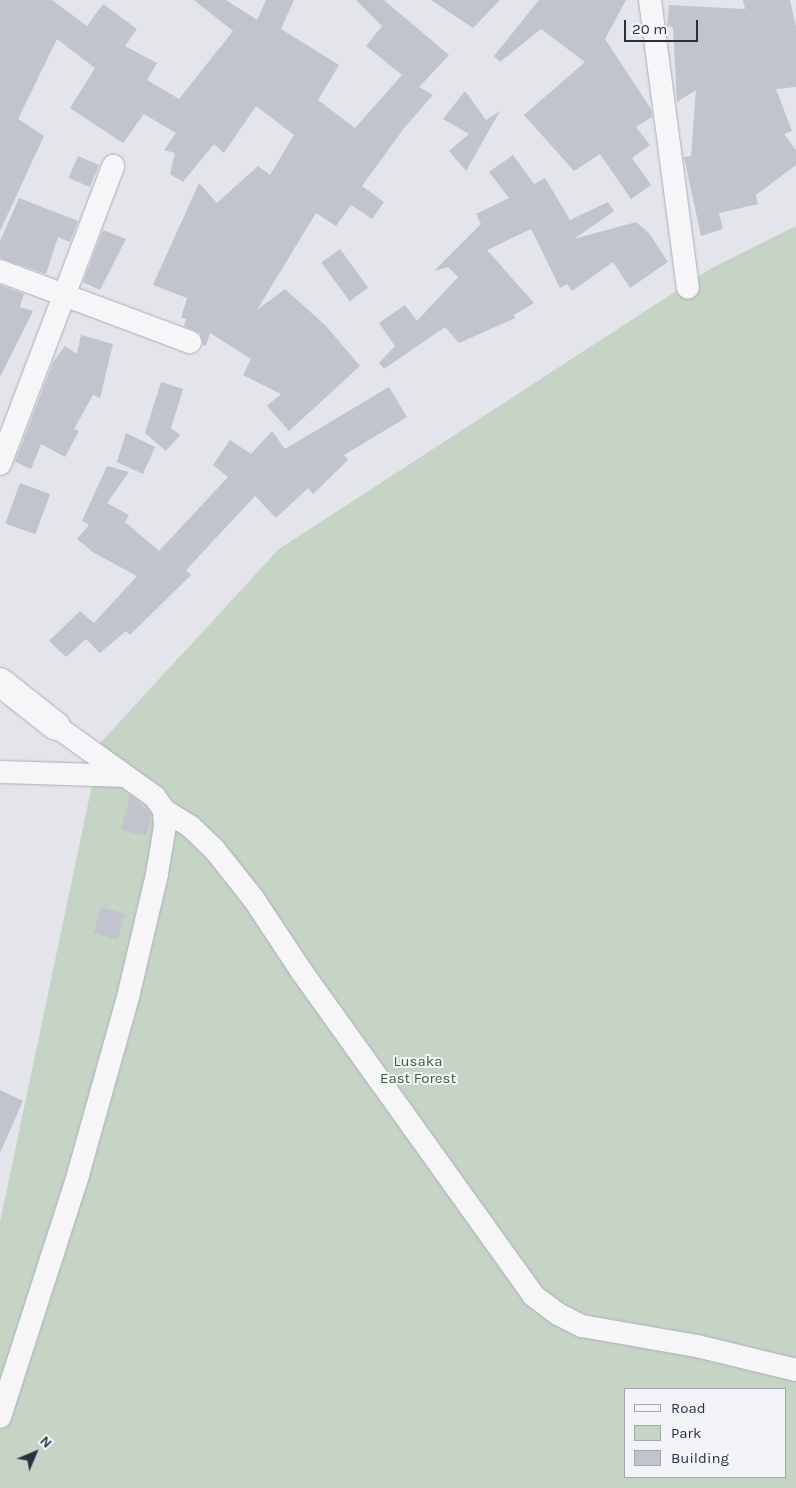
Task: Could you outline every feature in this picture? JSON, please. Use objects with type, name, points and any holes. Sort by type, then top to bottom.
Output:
[{"type":"street","points":[[650,0],[688,288]]},
{"type":"street","points":[[0,464],[113,166]]},
{"type":"street","points":[[0,271],[64,298],[190,342]]},
{"type":"street","points":[[0,682],[56,726],[79,739],[125,776],[155,797],[164,810],[191,827],[214,849],[253,898],[302,972],[534,1296],[558,1314],[582,1326],[697,1346],[796,1370]]},
{"type":"street","points":[[0,772],[125,776]]},
{"type":"street","points":[[0,1417],[78,1174],[128,997],[157,874],[165,826],[164,810]]},
{"type":"green space","name":"Lusaka East Forest","points":[[796,226],[796,1488],[0,1488],[0,1222],[101,742],[279,549],[710,269]]},
{"type":"building","points":[[0,0],[52,0],[87,26],[103,4],[137,29],[125,46],[157,63],[147,80],[179,99],[233,31],[194,0],[226,0],[257,20],[266,0],[294,0],[281,29],[339,65],[318,100],[355,128],[402,75],[366,46],[382,26],[356,0],[384,0],[449,55],[419,87],[433,95],[405,127],[362,186],[384,202],[372,219],[351,205],[336,226],[316,213],[257,310],[285,289],[326,326],[360,366],[289,431],[267,406],[281,394],[243,375],[251,359],[210,333],[206,346],[203,345],[200,333],[184,326],[186,319],[181,318],[187,298],[153,285],[199,183],[217,203],[258,166],[270,175],[294,135],[256,106],[224,153],[214,144],[183,182],[170,174],[175,153],[164,150],[176,133],[144,114],[123,143],[70,108],[95,68],[57,39],[18,119],[44,136],[0,231]]},
{"type":"building","points":[[431,0],[500,0],[473,28]]},
{"type":"building","points":[[539,0],[626,0],[605,39],[651,109],[652,117],[636,127],[650,145],[632,158],[651,185],[631,199],[600,154],[574,171],[524,115],[585,62],[541,29],[500,62],[494,56]]},
{"type":"building","points":[[743,0],[790,0],[796,27],[796,87],[776,89],[792,131],[784,134],[796,150],[796,165],[756,195],[758,204],[719,213],[723,229],[701,236],[684,157],[691,156],[696,90],[677,102],[673,27],[667,26],[669,5],[745,9]]},
{"type":"building","points":[[465,91],[486,120],[500,111],[466,171],[449,151],[469,134],[443,119]]},
{"type":"building","points":[[513,155],[534,184],[545,178],[570,220],[608,202],[614,211],[574,239],[636,222],[649,233],[668,262],[630,288],[613,262],[572,291],[567,284],[560,288],[531,229],[487,250],[534,303],[514,315],[515,318],[459,343],[445,327],[384,369],[379,363],[395,346],[379,323],[405,305],[417,321],[458,277],[448,267],[434,271],[481,224],[476,214],[509,198],[489,172]]},
{"type":"building","points":[[78,156],[99,165],[90,187],[69,178]]},
{"type":"building","points":[[19,198],[78,221],[70,242],[58,237],[46,274],[0,258],[0,241]]},
{"type":"building","points":[[103,230],[126,239],[100,290],[83,282]]},
{"type":"building","points":[[340,249],[368,288],[350,301],[321,263]]},
{"type":"building","points":[[0,285],[24,294],[20,307],[33,311],[0,377]]},
{"type":"building","points":[[81,335],[113,344],[100,398],[93,395],[74,429],[79,431],[65,457],[41,444],[31,469],[15,462],[53,362],[65,346],[77,354]]},
{"type":"building","points":[[161,382],[183,389],[171,428],[180,435],[166,451],[145,433]]},
{"type":"building","points":[[389,387],[407,417],[344,455],[348,460],[313,494],[308,488],[276,518],[255,496],[186,570],[191,575],[130,635],[126,631],[100,653],[86,639],[66,657],[49,641],[80,611],[94,623],[137,576],[94,553],[77,539],[89,525],[82,521],[107,466],[129,472],[107,503],[129,515],[125,522],[159,551],[228,477],[213,465],[230,440],[251,454],[272,431],[285,449]]},
{"type":"building","points":[[126,433],[155,447],[143,474],[117,462]]},
{"type":"building","points":[[20,483],[50,494],[35,534],[5,523]]},
{"type":"building","points":[[130,795],[151,814],[146,836],[121,830]]},
{"type":"building","points":[[101,907],[125,914],[118,940],[94,933]]},
{"type":"building","points":[[0,1090],[23,1101],[0,1153]]}]
